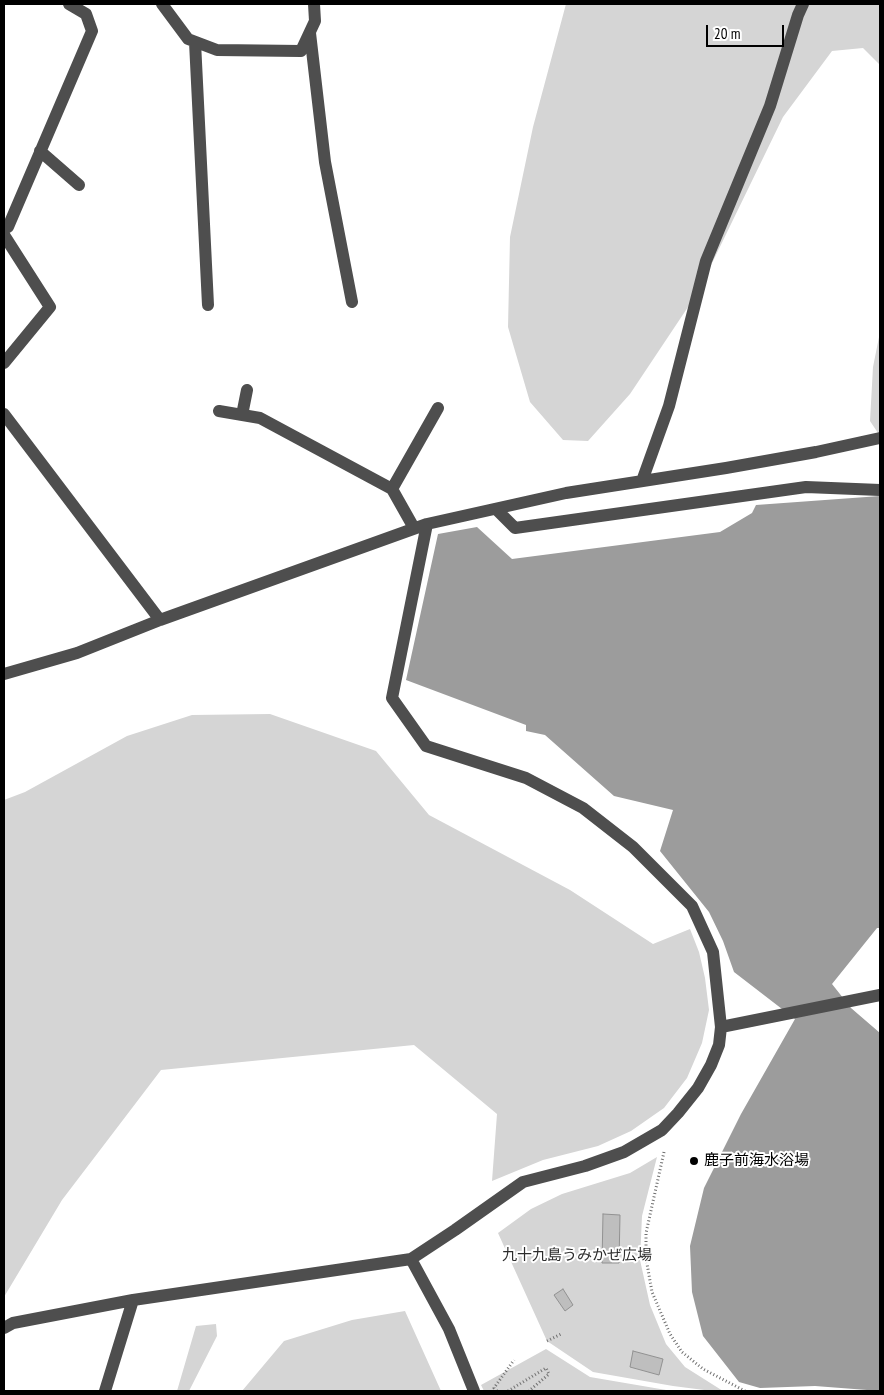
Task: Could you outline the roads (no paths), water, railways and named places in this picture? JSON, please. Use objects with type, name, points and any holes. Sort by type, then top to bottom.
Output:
[{"type":"street","points":[[4,229],[8,227],[92,31],[86,14],[69,4]]},
{"type":"street","points":[[162,4],[188,39],[217,50],[301,51],[315,21],[314,4]]},
{"type":"street","points":[[642,481],[670,406],[706,261],[770,106],[803,4]]},
{"type":"street","points":[[310,32],[325,162],[352,302]]},
{"type":"street","points":[[195,42],[208,304]]},
{"type":"street","points":[[40,151],[79,185]]},
{"type":"street","points":[[4,235],[50,307],[4,363]]},
{"type":"street","points":[[242,415],[247,390]]},
{"type":"street","points":[[392,488],[438,408]]},
{"type":"street","points":[[219,412],[260,418],[392,488],[414,528]]},
{"type":"street","points":[[4,414],[160,620]]},
{"type":"street","points":[[4,674],[78,653],[160,620],[426,524],[566,493],[816,452],[880,438]]},
{"type":"street","points":[[496,509],[515,528],[806,487],[880,490]]},
{"type":"street","points":[[4,1328],[13,1323],[133,1300],[411,1259],[523,1182],[585,1166],[624,1152],[662,1130],[698,1088],[711,1065],[719,1045],[721,1027],[713,952],[692,906],[633,847],[583,808],[526,778],[426,746],[392,698],[426,524]]},
{"type":"street","points":[[721,1027],[880,995]]},
{"type":"street","points":[[411,1259],[449,1329],[474,1391]]},
{"type":"street","points":[[105,1391],[133,1300]]},
{"type":"place","name":"鹿子前海水浴場","points":[[694,1161]]},
{"type":"park label","name":"九十九島うみかぜ広場","points":[[577,1256]]}]
